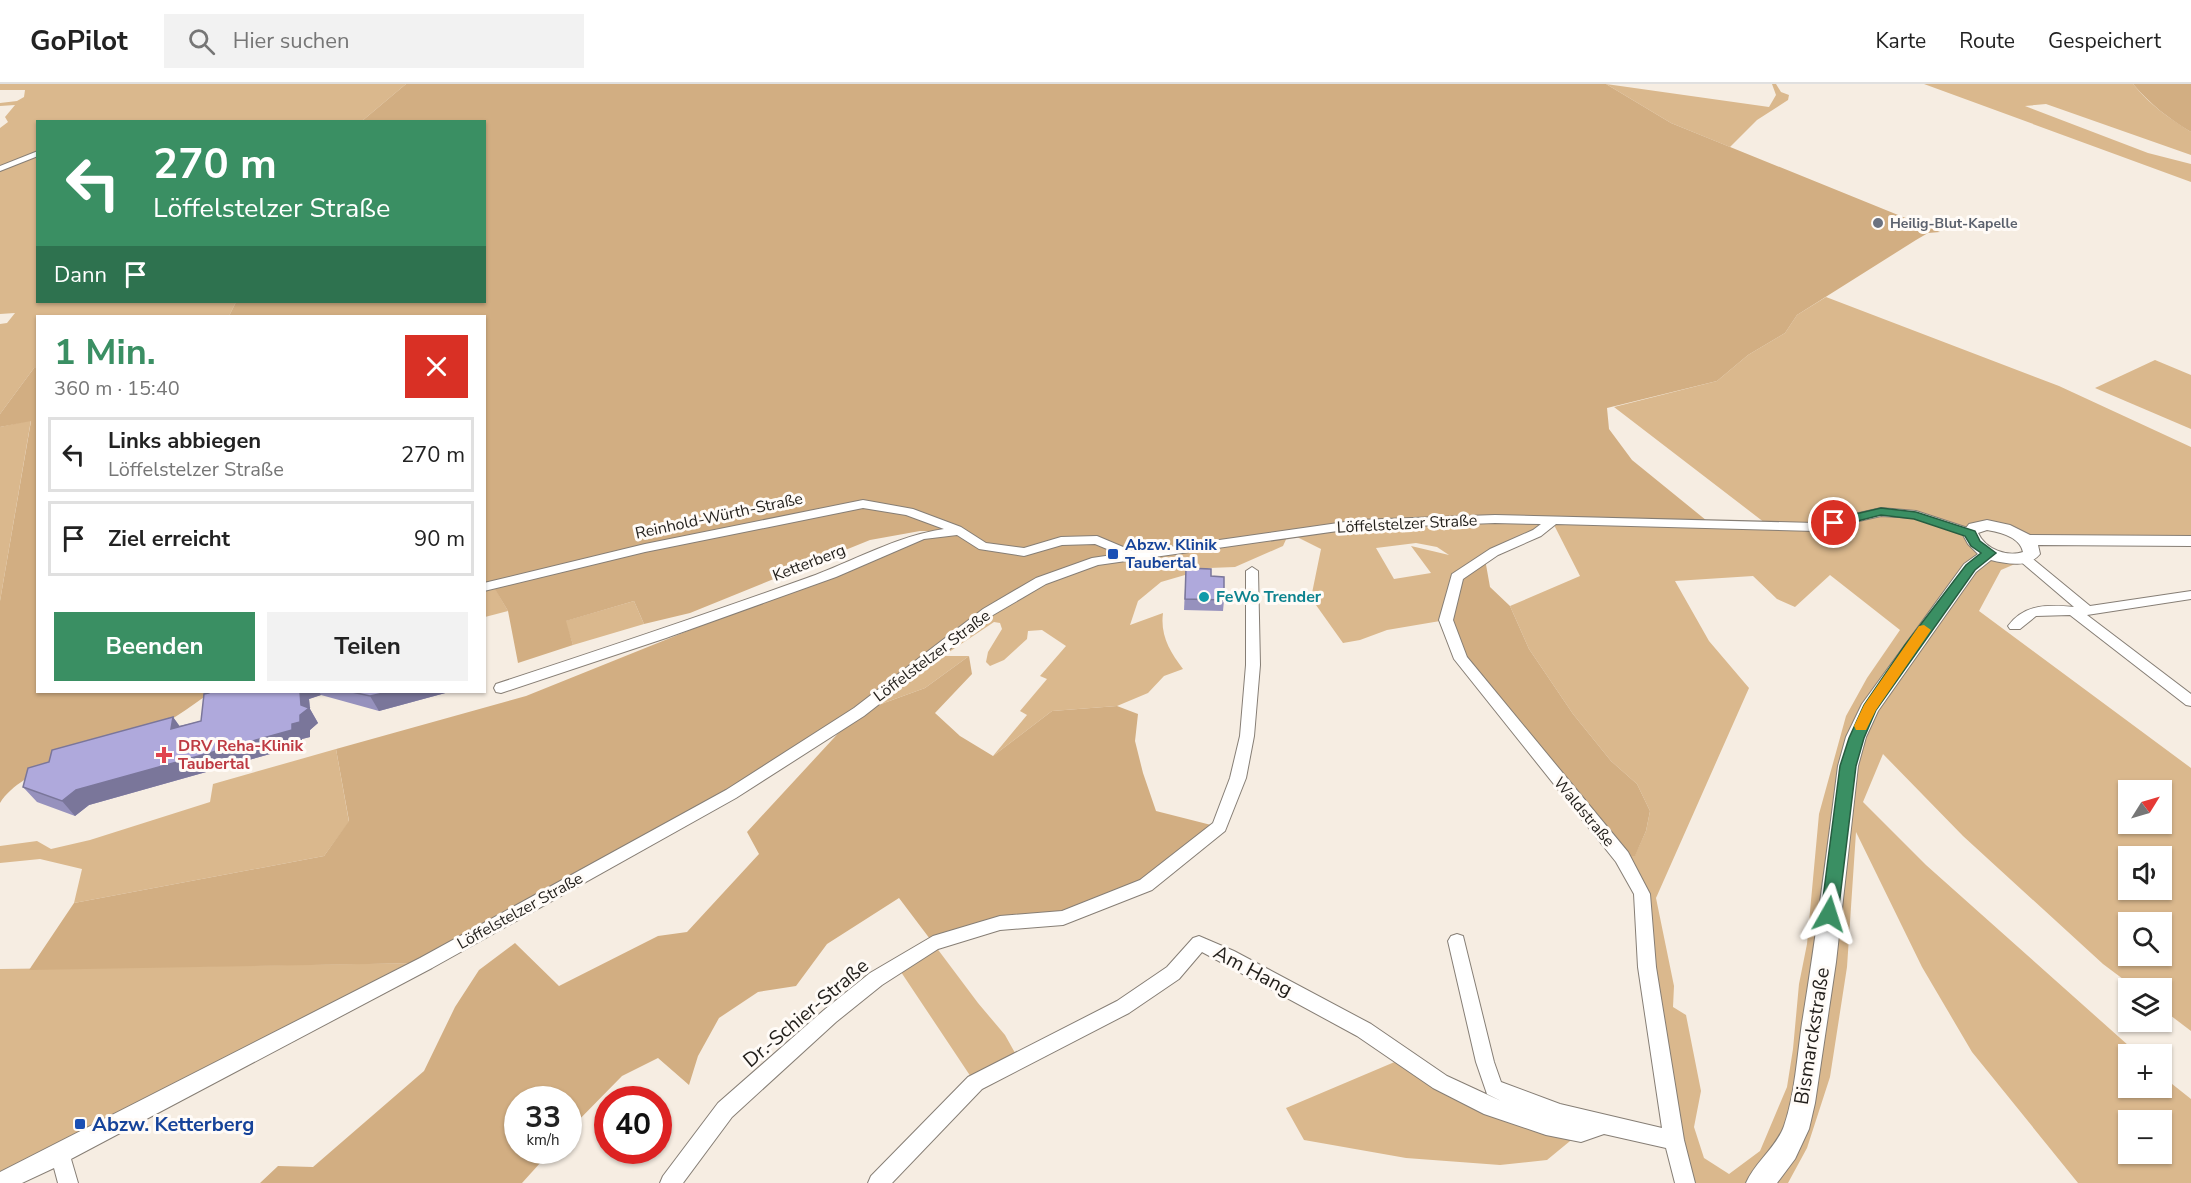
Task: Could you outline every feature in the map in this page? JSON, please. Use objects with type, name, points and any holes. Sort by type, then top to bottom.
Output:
[{"type":"street","points":[[0,169],[36,153]]},
{"type":"street","name":"Reinhold-Würth-Straße","points":[[486,587],[645,548],[863,504],[909,512],[959,531]]},
{"type":"street","name":"Löffelstelzer Straße","points":[[0,1183],[426,963],[731,794],[859,712],[988,612],[1041,581],[1096,561],[1130,554],[1359,524],[1495,519],[1815,526],[1881,512],[1916,515],[1970,533]]},
{"type":"street","name":"Waldstraße","points":[[1552,521],[1537,533],[1494,552],[1457,577],[1446,620],[1461,659],[1622,857],[1642,894],[1647,967],[1674,1140],[1685,1183]]},
{"type":"street","points":[[2024,558],[2033,551],[2026,540],[2010,530],[1995,526],[1975,527],[1970,533],[1985,556],[2024,558],[2081,612],[2191,701]]},
{"type":"street","points":[[959,531],[983,546],[1024,552],[1061,541],[1097,540],[1130,554]]},
{"type":"street","name":"Ketterberg","points":[[501,688],[831,574],[921,536],[959,531]]},
{"type":"street","points":[[2026,540],[2191,541]]},
{"type":"street","name":"Bismarckstraße","points":[[1760,1183],[1786,1150],[1796,1129],[1802,1103],[1824,962],[1846,777],[1856,738],[1869,709],[1910,649],[1970,568],[1985,556]]},
{"type":"street","name":"Dr.-Schier-Straße","points":[[670,1183],[726,1110],[830,1016],[876,979],[933,943],[1000,923],[1063,918],[1146,885],[1219,827],[1238,778],[1247,736],[1253,665],[1252,571]]},
{"type":"street","points":[[2015,626],[2032,612],[2062,609],[2081,612],[2191,595]]},
{"type":"street","name":"Am Hang","points":[[1457,941],[1485,1062],[1494,1088],[1525,1104],[1674,1140]]},
{"type":"street","name":"Am Hang","points":[[878,1183],[975,1083],[1123,1007],[1173,973],[1199,943],[1228,956],[1364,1030],[1440,1083],[1491,1107],[1546,1125],[1581,1132],[1606,1124]]},
{"type":"street","points":[[60,1154],[68,1183]]},
{"type":"shaded area","points":[[0,84],[406,84],[363,120],[36,120],[36,303],[236,303],[230,315],[36,315],[36,368],[0,414],[0,324],[7,323],[15,313],[0,314],[0,128],[8,122],[5,117],[15,105],[0,106],[0,103],[17,101],[24,97],[25,90],[0,90]]},
{"type":"shaded area","points":[[406,84],[1606,84],[1671,123],[1940,232],[1928,233],[1797,315],[1785,333],[1748,355],[1717,381],[1607,408],[1609,429],[1632,460],[1712,525],[1552,521],[1359,524],[1130,554],[1041,581],[988,612],[862,711],[925,688],[969,656],[972,674],[935,713],[960,736],[993,756],[1052,711],[1117,706],[1138,714],[1135,741],[1156,811],[1219,827],[1146,885],[1063,918],[933,943],[899,898],[827,944],[796,986],[758,992],[719,1018],[698,1056],[689,1085],[658,1058],[622,1076],[612,1086],[594,1086],[594,1105],[582,1117],[582,1086],[504,1086],[504,1164],[539,1164],[522,1183],[260,1183],[278,1166],[313,1167],[424,1071],[455,1007],[479,970],[515,943],[559,986],[658,936],[687,932],[759,854],[747,832],[856,714],[731,794],[426,963],[29,970],[74,903],[324,856],[349,821],[336,749],[526,696],[909,542],[952,531],[920,531],[870,540],[690,613],[644,624],[634,601],[566,621],[573,645],[518,663],[508,611],[493,586],[486,587],[486,315],[230,315],[236,303],[486,303],[486,120],[363,120]]},
{"type":"shaded area","points":[[1606,84],[1769,107],[1776,95],[1772,84],[1776,84],[1781,92],[1789,95],[1788,100],[1757,120],[1730,147],[1671,123]]},
{"type":"shaded area","points":[[1924,84],[2133,84],[2160,111],[2191,132],[2191,155],[2046,104],[2025,106],[2148,153],[2191,164],[2191,182]]},
{"type":"shaded area","points":[[2133,84],[2191,84],[2191,132],[2160,111]]},
{"type":"shaded area","points":[[1826,297],[2059,386],[2191,447],[2191,541],[2026,540],[1995,526],[1975,527],[1970,533],[1973,541],[1987,552],[2005,558],[2031,555],[2032,561],[2029,558],[2001,570],[1979,611],[2191,768],[2191,1031],[2172,1017],[2172,978],[2122,978],[2103,964],[1963,836],[1883,754],[1863,802],[1926,865],[2127,1044],[2118,1044],[2118,1098],[2172,1098],[2172,1084],[2191,1099],[2191,1183],[2078,1183],[1972,1052],[1922,967],[1856,832],[1847,967],[1830,1077],[1807,1148],[1788,1183],[1685,1183],[1674,1139],[1647,967],[1642,894],[1622,857],[1635,855],[1646,831],[1650,811],[1637,784],[1611,761],[1573,714],[1529,649],[1510,606],[1580,576],[1552,521],[1537,533],[1494,553],[1457,577],[1446,620],[1387,630],[1360,640],[1343,643],[1311,598],[1321,549],[1289,533],[1359,524],[1495,519],[1769,526],[1614,407],[1717,381],[1748,355],[1785,333],[1797,315]],"holes":[[[1416,543],[1437,547],[1449,555],[1411,546],[1431,573],[1394,579],[1376,548]],[[1830,575],[1900,630],[1867,678],[1846,716],[1819,814],[1807,944],[1799,984],[1787,1087],[1760,1151],[1729,1174],[1704,1158],[1694,1127],[1701,1091],[1686,1015],[1673,1007],[1674,986],[1656,898],[1749,688],[1709,641],[1675,581],[1753,576],[1777,599],[1795,607]]]},
{"type":"shaded area","points":[[2155,360],[2191,375],[2191,429],[2095,388]]},
{"type":"shaded area","points":[[36,368],[36,693],[210,693],[177,716],[150,731],[44,769],[11,790],[0,803],[0,601],[31,421],[0,427],[0,414]]},
{"type":"shaded area","points":[[31,420],[0,601],[0,427]]},
{"type":"shaded area","points":[[1289,533],[1283,546],[1235,567],[1209,568],[1161,582],[1138,601],[1130,625],[1163,613],[1163,629],[1167,643],[1183,669],[1164,676],[1148,693],[1117,706],[1052,711],[993,756],[1027,715],[1020,711],[1047,679],[1040,676],[1066,646],[1042,630],[1028,631],[1027,639],[1004,660],[990,666],[986,662],[988,652],[1002,629],[1000,623],[994,622],[943,656],[969,656],[925,688],[859,712],[988,612],[1041,581],[1096,561],[1130,554]]},
{"type":"shaded area","points":[[1485,559],[1490,587],[1510,606],[1529,649],[1573,714],[1611,761],[1637,784],[1650,811],[1646,831],[1635,856],[1622,857],[1461,659],[1446,620],[1457,577]]},
{"type":"shaded area","points":[[493,585],[508,611],[486,617],[486,587]]},
{"type":"shaded area","points":[[634,601],[644,624],[573,645],[565,621]]},
{"type":"shaded area","points":[[336,749],[349,822],[324,856],[74,903],[82,869],[40,859],[0,863],[0,846],[37,841],[51,849],[90,840],[210,802],[213,784]]},
{"type":"shaded area","points":[[933,943],[1005,1035],[1019,1060],[975,1083],[897,966]]},
{"type":"shaded area","points":[[426,963],[0,1183],[0,969]]},
{"type":"shaded area","points":[[1404,1058],[1440,1082],[1581,1132],[1547,1160],[1500,1165],[1406,1158],[1304,1140],[1286,1108]]},
{"type":"building","points":[[1186,568],[1211,569],[1211,576],[1224,577],[1224,600],[1185,599]]},
{"type":"building","points":[[300,693],[301,705],[309,708],[300,715],[300,722],[292,724],[292,730],[76,790],[62,801],[23,787],[28,768],[49,762],[52,750],[173,717],[171,729],[201,721],[204,694]]},
{"type":"building","points":[[356,693],[384,693],[370,696]]},
{"type":"slow traffic","points":[[1861,726],[1869,709],[1924,630]]},
{"type":"place","name":"Heilig-Blut-Kapelle","points":[[1878,223]]},
{"type":"place","name":"Abzw. Klinik Taubertal","points":[[1113,554]]},
{"type":"place","name":"FeWo Trender","points":[[1204,597]]},
{"type":"place","name":"DRV Reha-Klinik Taubertal","points":[[164,755]]},
{"type":"place","name":"Abzw. Ketterberg","points":[[80,1124]]},
{"type":"route","points":[[1829,914],[1848,766],[1856,738],[1869,709],[1910,649],[1970,568],[1990,553],[1979,547],[1971,538],[1970,533],[1916,515],[1881,512],[1834,523]]}]
